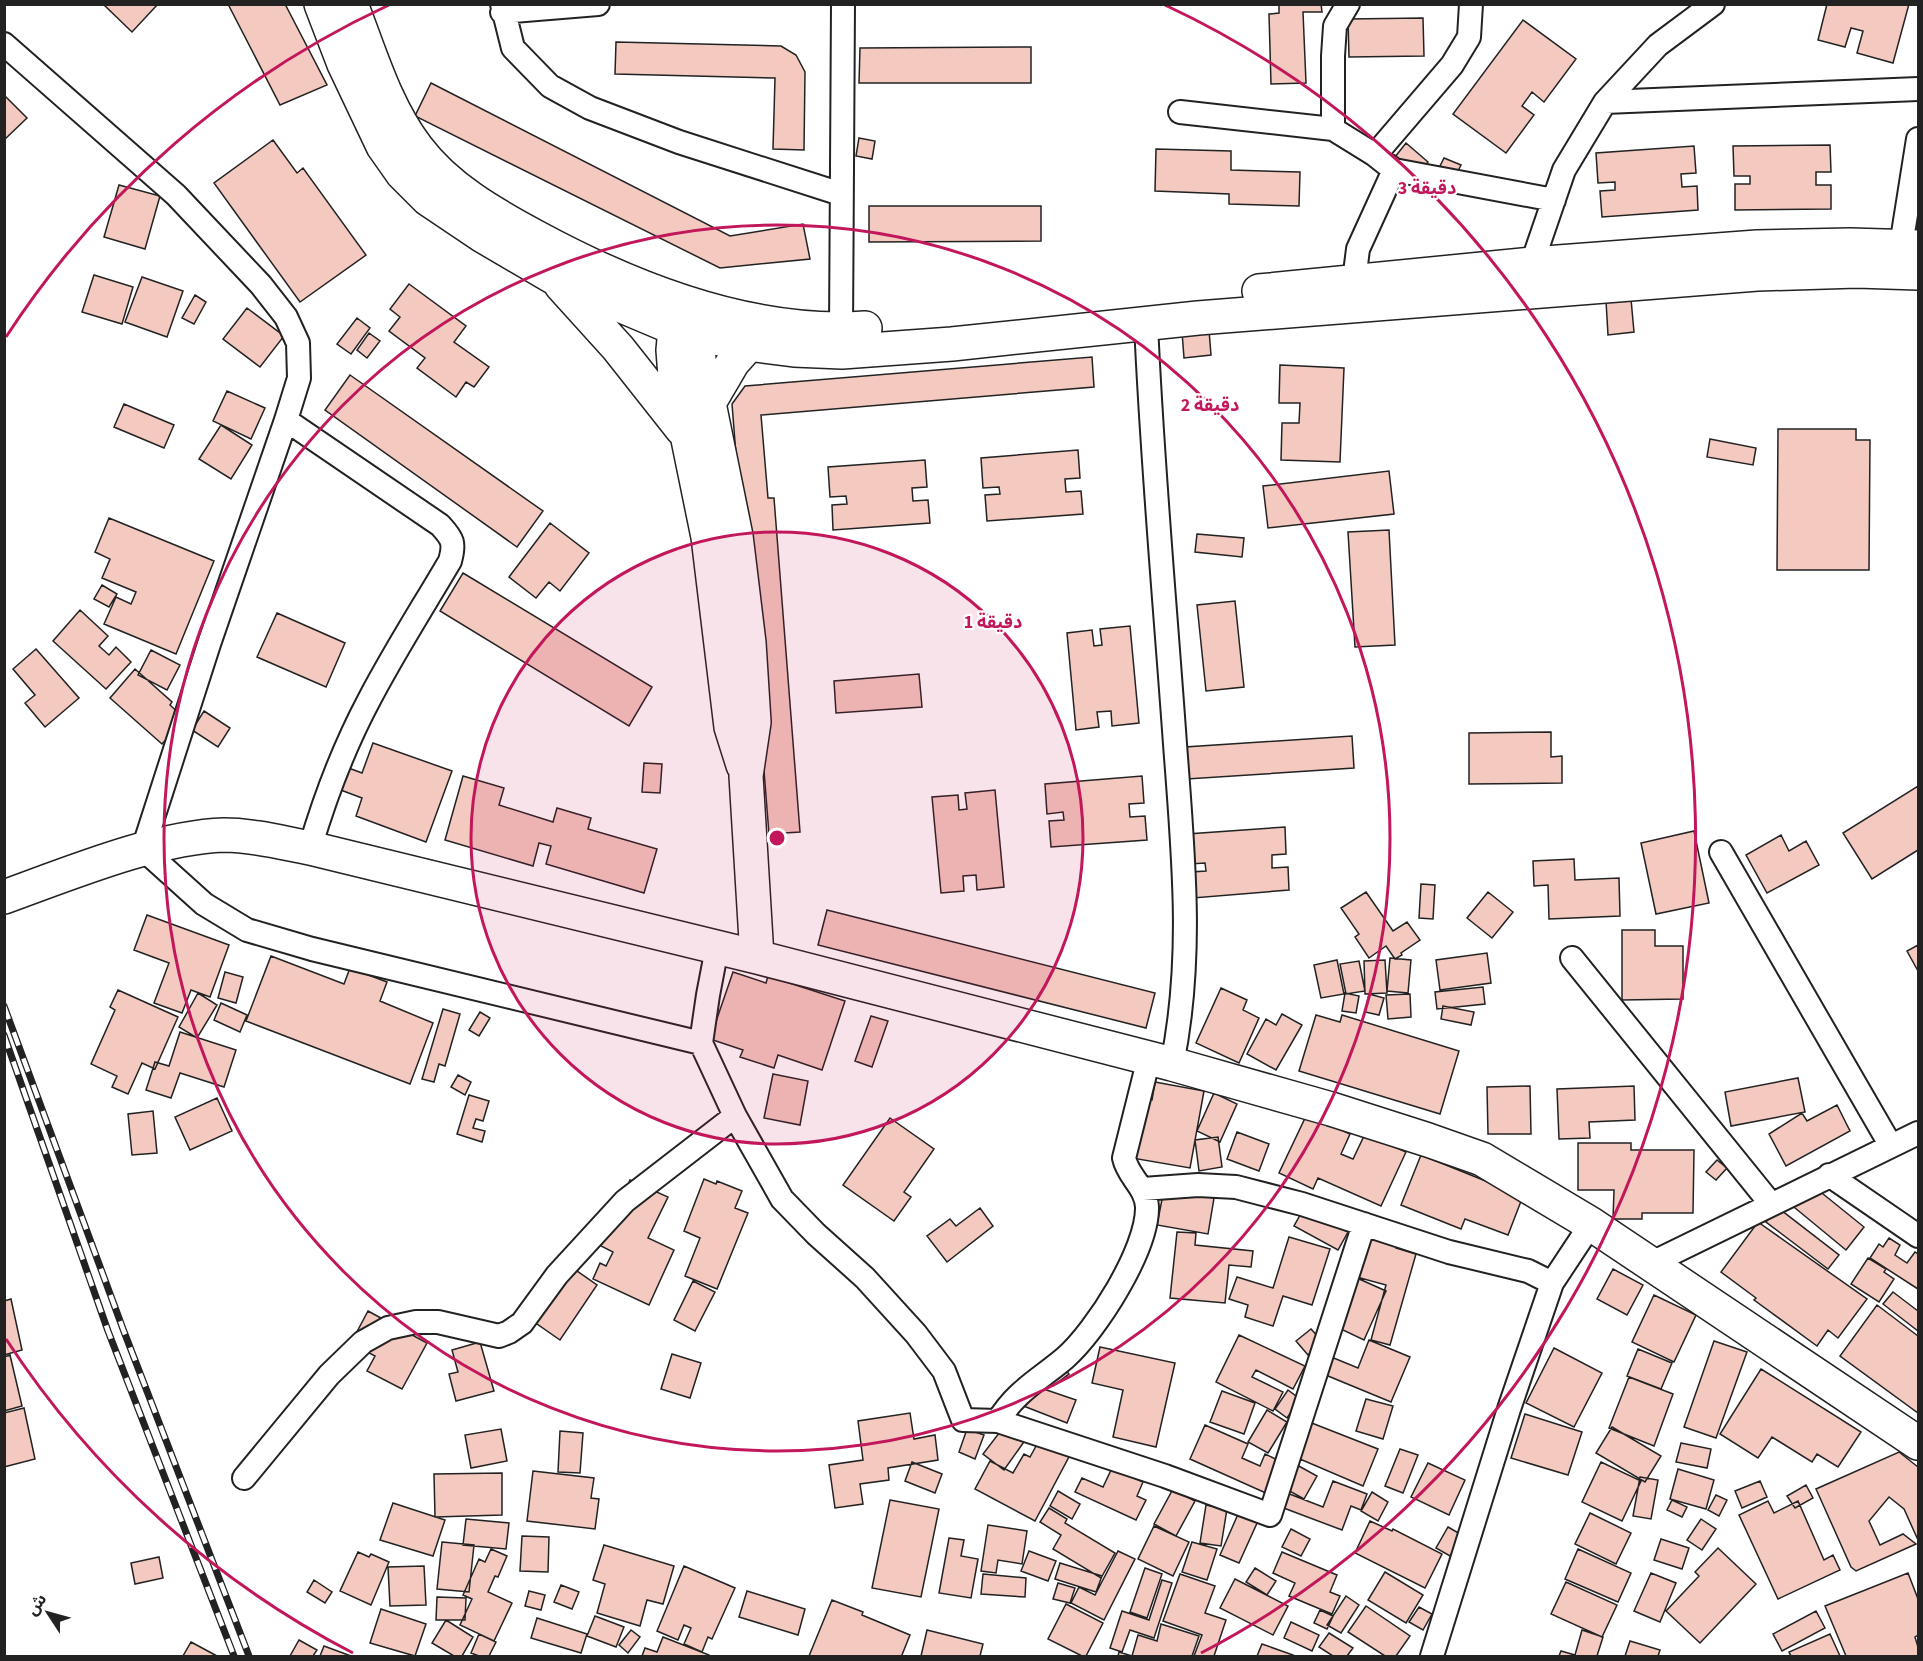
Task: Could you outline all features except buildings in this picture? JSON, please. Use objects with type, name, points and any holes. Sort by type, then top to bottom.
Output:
[{"type":"main road","points":[[321,4],[344,64],[378,136],[402,173],[428,199],[483,236],[554,277],[687,318],[742,317],[841,330],[986,320],[1354,281],[1857,272],[1918,273]]},
{"type":"main road","points":[[351,4],[392,110],[418,149],[447,180],[501,218],[578,260],[687,318],[749,344],[794,350],[842,352],[952,344],[1526,278],[1757,247],[1910,246]]},
{"type":"main road","points":[[554,277],[618,348],[687,436]]},
{"type":"main road","points":[[687,318],[709,403],[736,536],[749,643],[754,722],[746,776],[757,957]]},
{"type":"main road","points":[[687,318],[672,350],[675,376],[708,537],[731,727],[746,776]]},
{"type":"main road","points":[[709,403],[734,362],[749,344]]},
{"type":"main road","points":[[4,897],[143,849],[225,835],[259,839],[310,848],[757,957],[1160,1061],[1331,1109],[1482,1159],[1591,1224],[1918,1443]]},
{"type":"street","points":[[598,4],[502,8],[513,48],[550,86],[590,108],[679,142],[841,194]]},
{"type":"street","points":[[841,330],[843,4]]},
{"type":"street","points":[[1333,129],[1335,26],[1348,4]]},
{"type":"street","points":[[1375,155],[1452,65],[1469,37],[1472,4]]},
{"type":"street","points":[[1526,278],[1564,170],[1605,102],[1658,45],[1713,4]]},
{"type":"street","points":[[4,44],[176,195],[261,285],[286,317],[298,344],[299,378],[143,849],[204,904],[247,930],[312,949],[701,1043]]},
{"type":"street","points":[[1605,102],[1918,89]]},
{"type":"street","points":[[1180,112],[1333,129],[1375,155],[1394,170],[1554,200]]},
{"type":"street","points":[[1910,246],[1918,139]]},
{"type":"street","points":[[1354,281],[1358,249],[1394,170]]},
{"type":"street","points":[[998,1421],[1008,1404],[1022,1390],[1066,1357],[1094,1327],[1123,1280],[1143,1230],[1147,1206],[1143,1189],[1126,1168],[1124,1150],[1160,1061],[1181,1022],[1185,907],[1170,658],[1150,418],[1146,323]]},
{"type":"street","points":[[286,420],[440,525],[450,536],[454,548],[450,561],[369,699],[336,770],[310,848]]},
{"type":"street","points":[[1721,852],[1892,1146]]},
{"type":"street","points":[[717,948],[701,1043],[735,1116],[782,1199],[816,1234],[865,1278],[916,1334],[944,1371],[963,1420],[998,1421],[1165,1476],[1270,1515],[1364,1224]]},
{"type":"street","points":[[1572,957],[1771,1204]]},
{"type":"street","points":[[244,1478],[329,1375],[363,1342],[388,1328],[416,1322],[438,1322],[499,1336],[522,1323],[557,1275],[625,1201],[735,1116]]},
{"type":"street","points":[[1650,1264],[1918,1133]]},
{"type":"street","points":[[1829,1175],[1918,1236]]},
{"type":"street","points":[[1143,1189],[1197,1185],[1236,1187],[1302,1204],[1449,1252],[1528,1271],[1552,1283]]},
{"type":"street","points":[[1432,1656],[1515,1389],[1552,1283],[1591,1224]]},
{"type":"railway","points":[[4,1006],[123,1329],[249,1656]]},
{"type":"railway","points":[[4,1035],[108,1331],[234,1656]]}]
